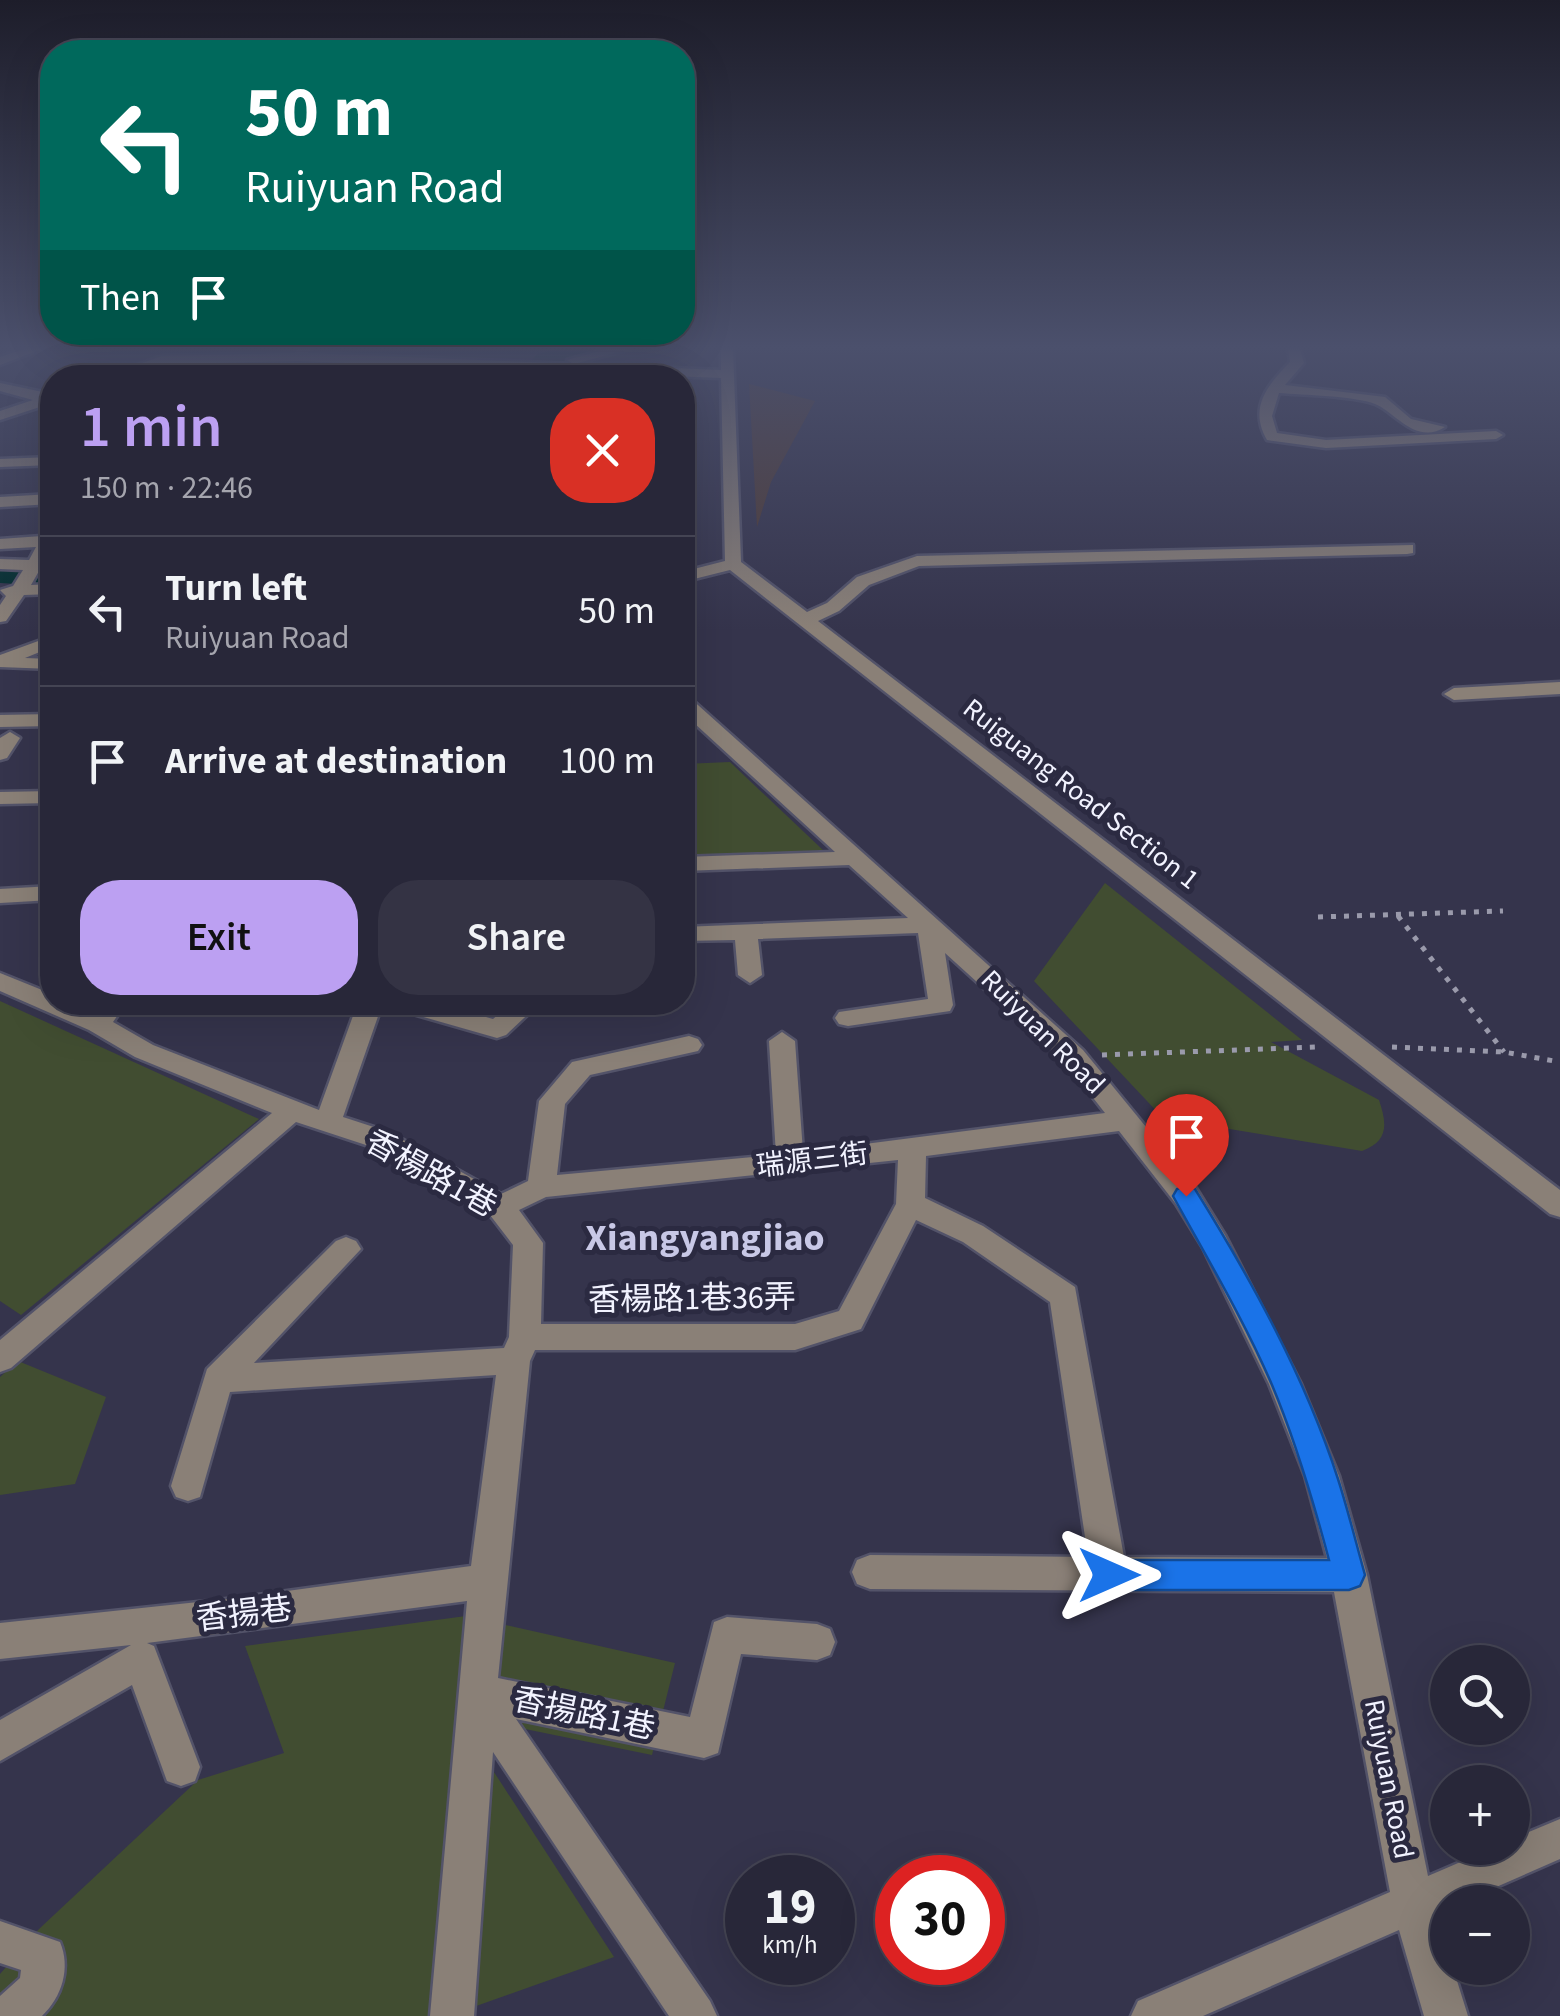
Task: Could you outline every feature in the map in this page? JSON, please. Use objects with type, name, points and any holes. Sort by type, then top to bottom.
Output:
[{"type":"street","points":[[695,574],[733,564],[730,443]]},
{"type":"street","points":[[1316,443],[1346,443]]},
{"type":"street","points":[[0,463],[40,461]]},
{"type":"street","points":[[0,502],[40,500]]},
{"type":"street","points":[[0,544],[40,538]]},
{"type":"street","points":[[805,620],[833,607],[862,581],[917,561],[1408,549]]},
{"type":"street","points":[[0,618],[20,592],[40,552]]},
{"type":"street","points":[[0,564],[40,566]]},
{"type":"street","name":"Ruiguang Road Section 1","points":[[733,564],[1358,1045],[1560,1206]]},
{"type":"street","points":[[0,591],[40,591]]},
{"type":"street","points":[[0,662],[40,647]]},
{"type":"street","points":[[0,662],[40,664]]},
{"type":"street","points":[[1454,694],[1560,688]]},
{"type":"street","name":"Ruiyuan Road","points":[[695,713],[1074,1056],[1186,1196],[1215,1243],[1286,1384],[1322,1476],[1349,1575],[1413,1906],[1446,2016]]},
{"type":"street","points":[[3,738],[40,724]]},
{"type":"street","points":[[0,798],[40,797]]},
{"type":"street","points":[[695,864],[854,858]]},
{"type":"street","points":[[0,896],[40,894]]},
{"type":"street","points":[[695,934],[929,925],[941,1005],[848,1018]]},
{"type":"street","points":[[746,932],[750,975]]},
{"type":"street","points":[[0,982],[40,994]]},
{"type":"street","name":"香楊路1巷","points":[[109,1015],[144,1050],[292,1111],[379,1139],[500,1206],[528,1243],[520,1349],[477,1692]]},
{"type":"street","points":[[328,1122],[365,1015]]},
{"type":"street","points":[[447,1015],[497,1029],[513,1015]]},
{"type":"street","points":[[782,1041],[790,1164]]},
{"type":"street","points":[[541,1188],[552,1101],[581,1068],[688,1045]]},
{"type":"street","points":[[8,1340],[292,1111]]},
{"type":"street","name":"瑞源三街","points":[[500,1206],[541,1188],[790,1164],[1127,1120]]},
{"type":"street","name":"香楊路1巷36弄","points":[[520,1349],[796,1338],[850,1320],[910,1204],[913,1146]]},
{"type":"street","points":[[910,1204],[973,1234],[1064,1296],[1109,1575]]},
{"type":"street","points":[[188,1486],[218,1379],[346,1249]]},
{"type":"street","points":[[218,1379],[520,1349]]},
{"type":"street","points":[[870,1572],[1349,1575]]},
{"type":"street","name":"香揚巷","points":[[0,1641],[236,1616],[488,1581]]},
{"type":"street","name":"香揚路1巷","points":[[477,1692],[704,1739],[728,1634],[818,1642]]},
{"type":"street","points":[[0,1742],[140,1660],[181,1766]]},
{"type":"street","points":[[452,2016],[477,1692]]},
{"type":"street","name":"香揚路1巷","points":[[477,1692],[695,2016]]},
{"type":"street","points":[[1158,2015],[1560,1839]]},
{"type":"street","points":[[0,1942],[45,1957],[39,1990],[10,2016]]},
{"type":"path","points":[[1318,917],[1503,911]]},
{"type":"path","points":[[1398,916],[1504,1052]]},
{"type":"path","points":[[1074,1056],[1358,1045],[1504,1052],[1560,1062]]},
{"type":"shaded area","points":[[752,443],[792,443],[771,482],[757,527]]},
{"type":"green space","points":[[730,762],[824,851],[695,855],[695,763]]},
{"type":"green space","points":[[1105,883],[1302,1040],[1271,1042],[1379,1100],[1384,1131],[1377,1142],[1362,1151],[1163,1118],[1034,981]]},
{"type":"green space","points":[[0,1001],[259,1119],[21,1315],[0,1301]]},
{"type":"green space","points":[[18,1361],[106,1397],[75,1484],[0,1495],[0,1377]]},
{"type":"green space","points":[[466,1616],[675,1663],[652,1755],[457,1715],[614,1957],[448,2016],[0,2016],[0,1974],[39,1929],[198,1780],[284,1753],[245,1646]]},
{"type":"waterway","points":[[0,574],[40,576]]},
{"type":"district","name":"Xiangyangjiao","points":[[705,1238]]},
{"type":"route","points":[[1109,1575],[1349,1575],[1322,1476],[1286,1384],[1215,1243],[1186,1196]]}]
